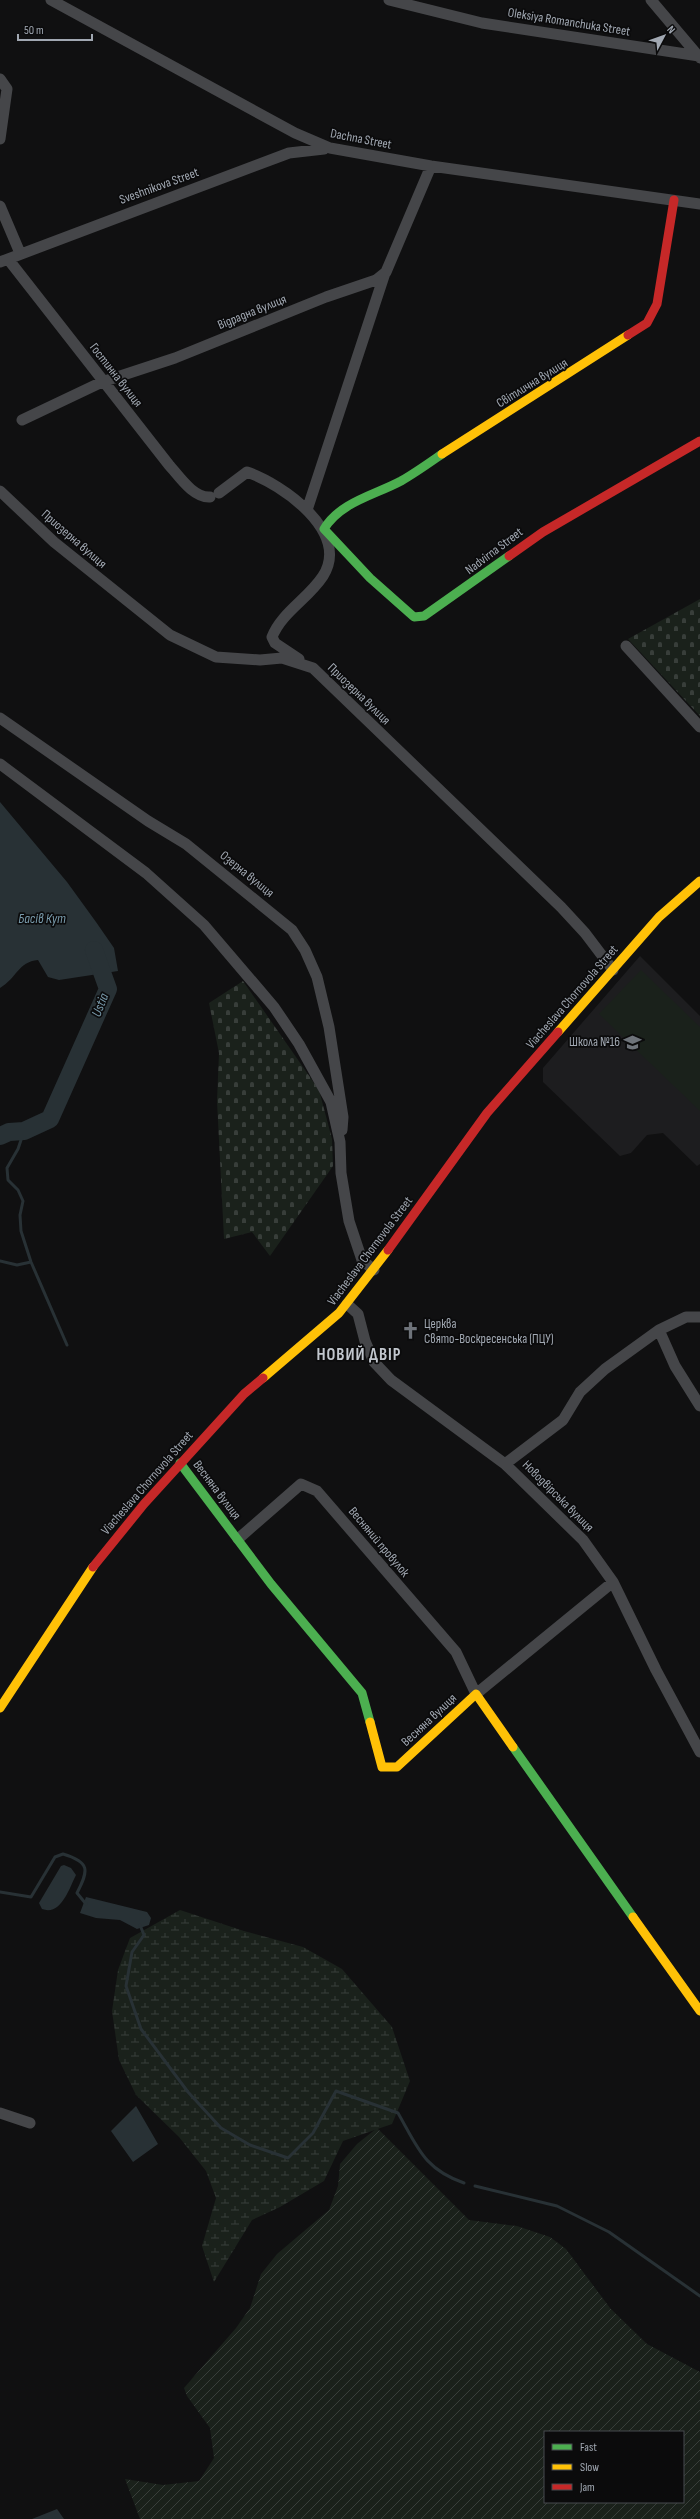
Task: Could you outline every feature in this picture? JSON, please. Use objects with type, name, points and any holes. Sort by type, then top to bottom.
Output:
[{"type":"street","name":"Dachna Street","points":[[51,0],[295,133],[330,148],[431,166],[700,204]]},
{"type":"street","name":"Oleksiya Romanchuka Street","points":[[389,0],[482,23],[699,57]]},
{"type":"street","points":[[651,0],[699,57]]},
{"type":"street","points":[[0,79],[7,89],[0,138]]},
{"type":"street","name":"Sveshnikova Street","points":[[4,261],[20,253],[290,153],[330,148]]},
{"type":"street","points":[[307,510],[386,272],[431,166]]},
{"type":"street","name":"Світлична вулиця","points":[[324,529],[331,517],[346,507],[401,482],[647,323],[657,304],[674,200]]},
{"type":"street","points":[[0,206],[20,253]]},
{"type":"street","name":"Гостинна вулиця","points":[[4,261],[174,470],[195,492],[203,498],[214,495],[247,472],[267,481],[307,510],[324,529]]},
{"type":"street","name":"Відрадна вулиця","points":[[22,420],[102,382],[175,358],[326,297],[376,280],[386,272]]},
{"type":"street","name":"Nadvirna Street","points":[[324,529],[370,578],[414,617],[424,616],[543,532],[700,441]]},
{"type":"street","name":"Приозерна вулиця","points":[[0,491],[54,542],[170,635],[216,657],[260,660],[282,658],[313,668],[561,907],[585,933],[613,970]]},
{"type":"street","points":[[313,668],[272,640],[275,630],[282,620],[309,593],[325,571],[328,557],[328,541],[324,529]]},
{"type":"street","points":[[626,646],[700,727]]},
{"type":"street","name":"Озерна вулиця","points":[[0,718],[148,821],[186,844],[292,930],[305,950],[316,977],[329,1027],[343,1117],[340,1142]]},
{"type":"street","points":[[0,764],[146,873],[204,925],[274,1007],[299,1044],[331,1102],[340,1142],[341,1173],[349,1221],[362,1260],[374,1270]]},
{"type":"street","name":"Viacheslava Chornovola Street","points":[[0,1708],[94,1565],[180,1464],[244,1394],[319,1332],[347,1304],[374,1270],[487,1113],[660,917],[700,881]]},
{"type":"street","name":"Новодвірська вулиця","points":[[347,1304],[358,1314],[374,1362],[391,1380],[505,1464],[583,1540],[613,1582],[656,1670],[700,1752]]},
{"type":"street","points":[[505,1464],[563,1420],[580,1392],[605,1369],[659,1330],[686,1317],[700,1317]]},
{"type":"street","points":[[659,1330],[675,1366],[700,1406]]},
{"type":"street","name":"Весняна вулиця","points":[[180,1464],[238,1539],[270,1584],[362,1693],[382,1767],[397,1767],[476,1694],[700,2011]]},
{"type":"street","name":"Весняний провулок","points":[[238,1539],[301,1484],[317,1491],[456,1652],[476,1694]]},
{"type":"street","points":[[476,1694],[613,1582]]},
{"type":"street","points":[[0,2113],[30,2123]]},
{"type":"shaded area","name":"Школа №16","points":[[640,956],[700,1016],[700,1164],[697,1166],[663,1133],[647,1135],[631,1153],[620,1156],[543,1082],[543,1068]]},
{"type":"green space","points":[[700,599],[700,716],[628,639]]},
{"type":"green space","points":[[641,970],[700,1027],[700,1111],[599,1014]]},
{"type":"green space","points":[[243,981],[319,1090],[332,1139],[333,1166],[270,1256],[252,1232],[224,1239],[217,1101],[219,1053],[209,1003]]},
{"type":"green space","points":[[180,1910],[244,1931],[303,1947],[342,1969],[392,2027],[410,2081],[392,2124],[343,2141],[324,2181],[280,2207],[252,2220],[214,2282],[202,2246],[216,2198],[206,2171],[179,2137],[136,2095],[119,2060],[112,2011],[118,1970],[130,1938]]},
{"type":"green space","points":[[377,2128],[469,2220],[517,2226],[550,2237],[566,2249],[610,2308],[647,2344],[700,2372],[700,2519],[140,2519],[125,2479],[163,2485],[199,2481],[214,2458],[210,2428],[187,2396],[184,2388],[236,2328],[250,2308],[261,2274],[277,2254],[329,2210],[338,2186],[340,2164],[357,2144]]},
{"type":"water","name":"Басів Кут","points":[[0,802],[67,882],[96,922],[114,948],[118,971],[59,980],[48,977],[38,960],[31,961],[22,967],[6,984],[0,988]]},
{"type":"water","points":[[64,1865],[71,1868],[76,1875],[64,1900],[54,1909],[42,1909],[39,1903],[61,1866]]},
{"type":"water","points":[[86,1897],[147,1912],[151,1918],[149,1925],[137,1929],[120,1920],[96,1918],[80,1913]]},
{"type":"water","points":[[136,2106],[158,2144],[133,2162],[111,2131]]},
{"type":"water","points":[[57,2509],[64,2519],[32,2519]]},
{"type":"waterway","name":"Ustia","points":[[0,1136],[9,1132],[24,1131],[50,1119],[108,989],[94,950]]},
{"type":"waterway","points":[[24,1131],[18,1149],[7,1168],[8,1180],[18,1190],[23,1201],[20,1215],[21,1231],[31,1262],[67,1345]]},
{"type":"waterway","points":[[0,1261],[17,1265],[31,1262]]},
{"type":"waterway","points":[[0,1892],[31,1897],[55,1857],[63,1854],[78,1860],[85,1868],[84,1878],[77,1893],[86,1904]]},
{"type":"waterway","points":[[140,1925],[144,1935],[132,1952],[126,1986],[141,2029],[188,2092],[221,2128],[250,2145],[288,2158],[313,2133],[336,2091],[398,2113],[417,2147],[431,2164],[450,2177],[464,2183]]},
{"type":"waterway","points":[[475,2186],[557,2206],[609,2232],[700,2296]]},
{"type":"traffic: fast","points":[[442,454],[401,481],[359,500],[339,512],[324,529],[370,578],[414,617],[424,616],[509,556]]},
{"type":"traffic: fast","points":[[180,1463],[271,1584],[362,1693],[370,1722]]},
{"type":"traffic: fast","points":[[513,1747],[633,1917]]},
{"type":"traffic: slow","points":[[442,454],[628,335]]},
{"type":"traffic: slow","points":[[558,1032],[659,917],[700,881]]},
{"type":"traffic: slow","points":[[263,1378],[339,1313],[388,1250]]},
{"type":"traffic: slow","points":[[0,1708],[93,1567]]},
{"type":"traffic: slow","points":[[370,1722],[382,1767],[397,1767],[476,1694],[513,1747]]},
{"type":"traffic: slow","points":[[633,1917],[700,2011]]},
{"type":"traffic: jam","points":[[628,335],[647,323],[657,304],[674,200]]},
{"type":"traffic: jam","points":[[509,556],[543,532],[700,441]]},
{"type":"traffic: jam","points":[[388,1250],[487,1113],[558,1032]]},
{"type":"traffic: jam","points":[[93,1567],[144,1504],[244,1394],[263,1378]]},
{"type":"place","name":"Школа №16","points":[[633,1042]]},
{"type":"place","name":"Церква Свято-Воскресенська (ПЦУ)","points":[[411,1331]]},
{"type":"district","name":"НОВИЙ ДВІР","points":[[359,1355]]}]
